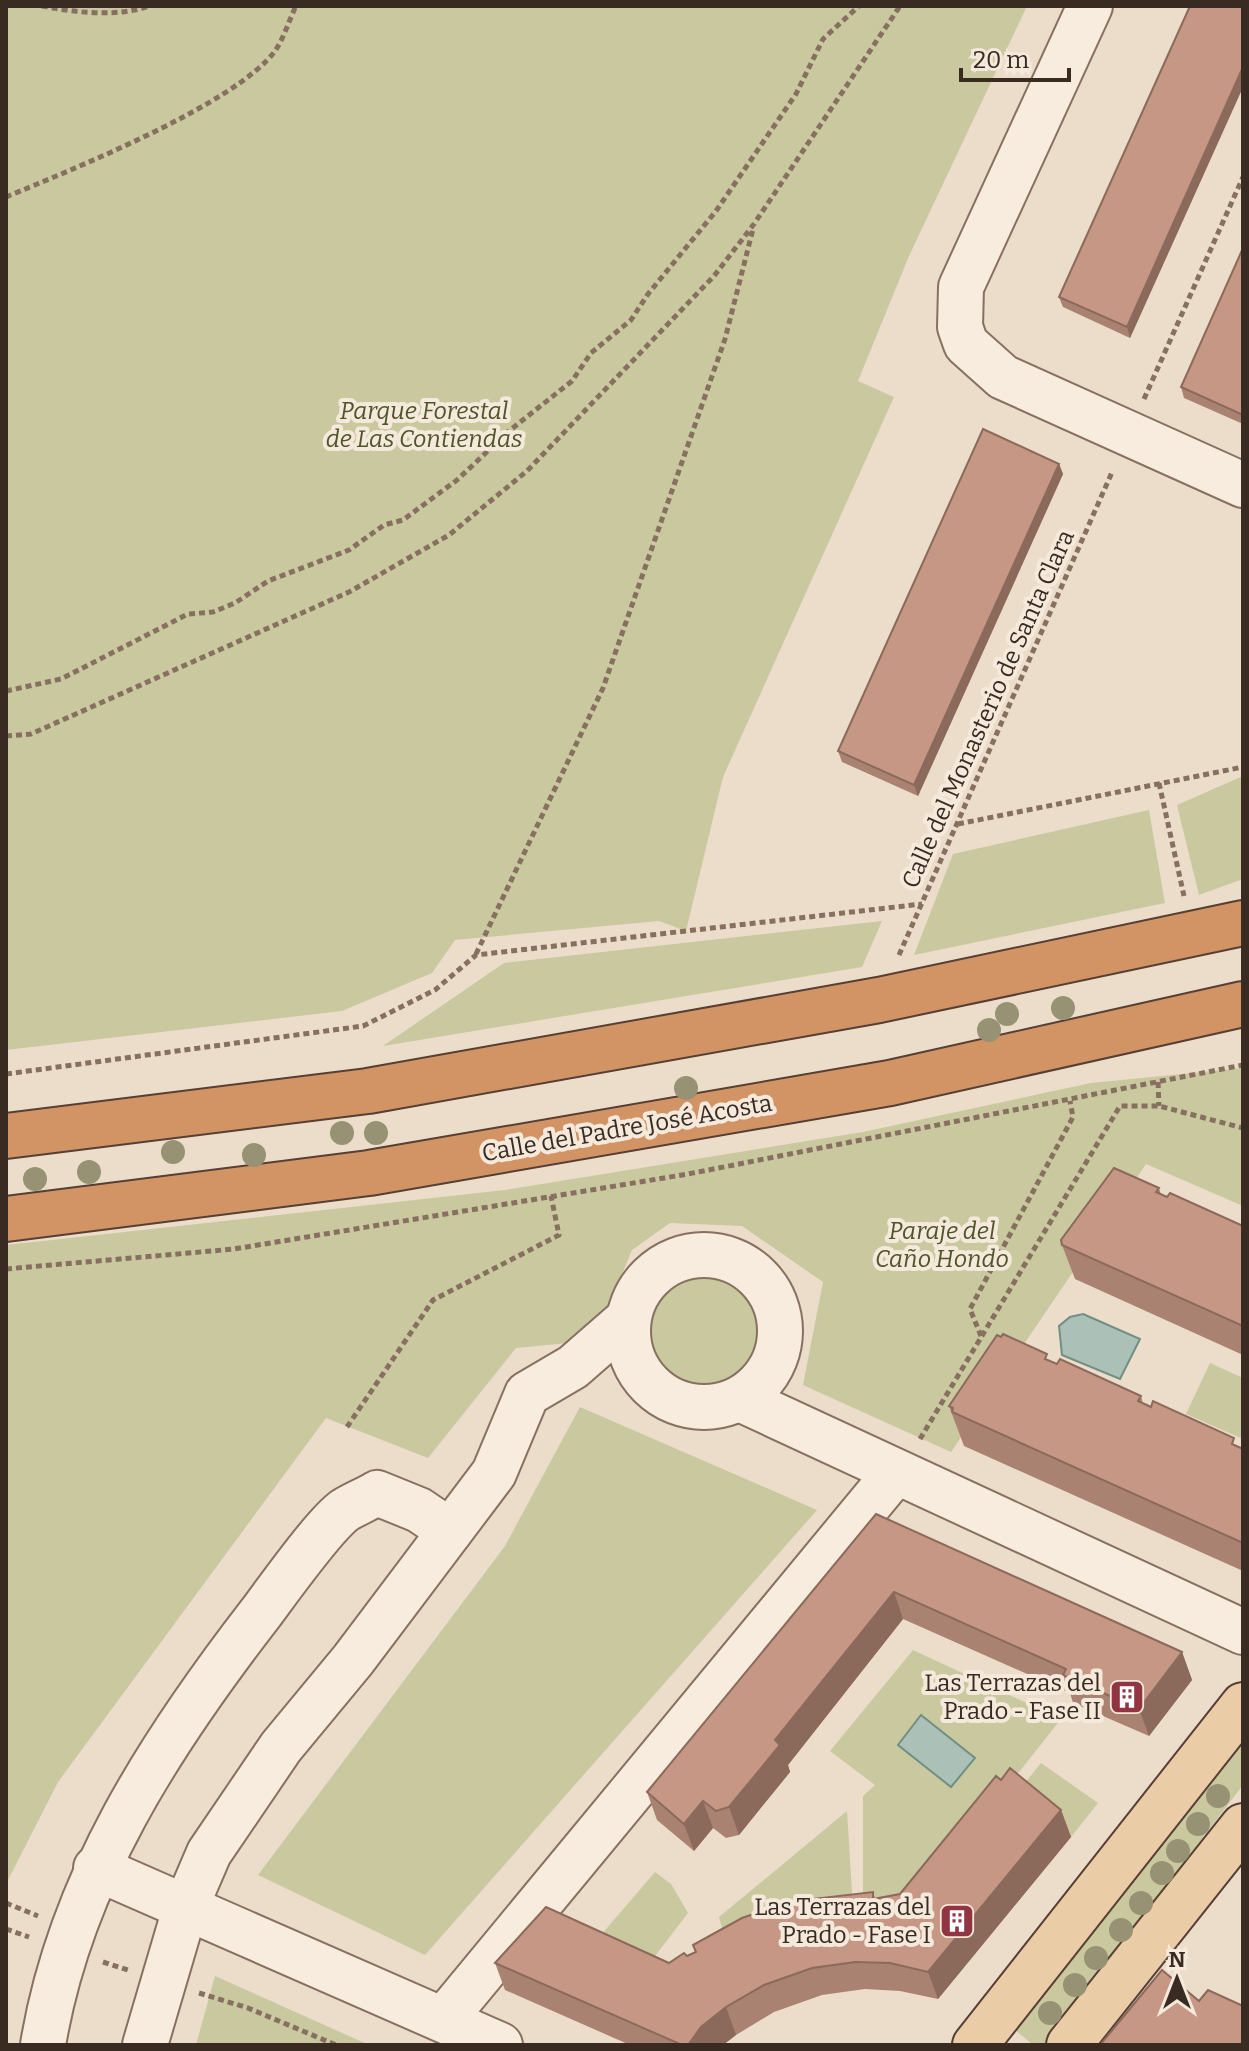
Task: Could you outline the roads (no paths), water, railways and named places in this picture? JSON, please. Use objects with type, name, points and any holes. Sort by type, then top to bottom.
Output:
[{"type":"highway","points":[[6,1136],[368,1091],[879,1000],[1243,923]]},
{"type":"highway","name":"Calle del Padre José Acosta","points":[[6,1219],[369,1173],[890,1083],[1243,1004]]},
{"type":"main road","points":[[975,2045],[1243,1705]]},
{"type":"main road","points":[[1069,2045],[1243,1826]]},
{"type":"street","points":[[1090,6],[961,287],[960,327],[966,344],[1003,377],[1243,485]]},
{"type":"street","points":[[712,1256],[725,1258],[748,1269],[767,1287],[778,1310],[780,1336],[775,1361],[760,1382],[740,1399],[718,1406],[695,1407],[663,1395],[638,1371],[627,1337],[628,1319],[636,1294],[652,1274],[674,1260],[712,1256]]},
{"type":"street","points":[[145,2045],[161,1981],[185,1909],[209,1853],[281,1747],[353,1660],[494,1473],[527,1394],[573,1367],[628,1319]]},
{"type":"street","points":[[573,1367],[638,1371]]},
{"type":"street","points":[[740,1399],[1243,1632]]},
{"type":"street","points":[[444,2019],[896,1472]]},
{"type":"street","points":[[43,2045],[67,1949],[96,1868],[172,1733],[217,1670],[343,1512],[377,1493],[419,1510],[450,1531]]},
{"type":"street","points":[[96,1868],[500,2045]]},
{"type":"place","name":"Las Terrazas del Prado - Fase II","points":[[1127,1697]]},
{"type":"place","name":"Las Terrazas del Prado - Fase I","points":[[957,1921]]},
{"type":"park label","name":"Parque Forestal de Las Contiendas","points":[[424,425]]},
{"type":"park label","name":"Paraje del Caño Hondo","points":[[942,1245]]}]
